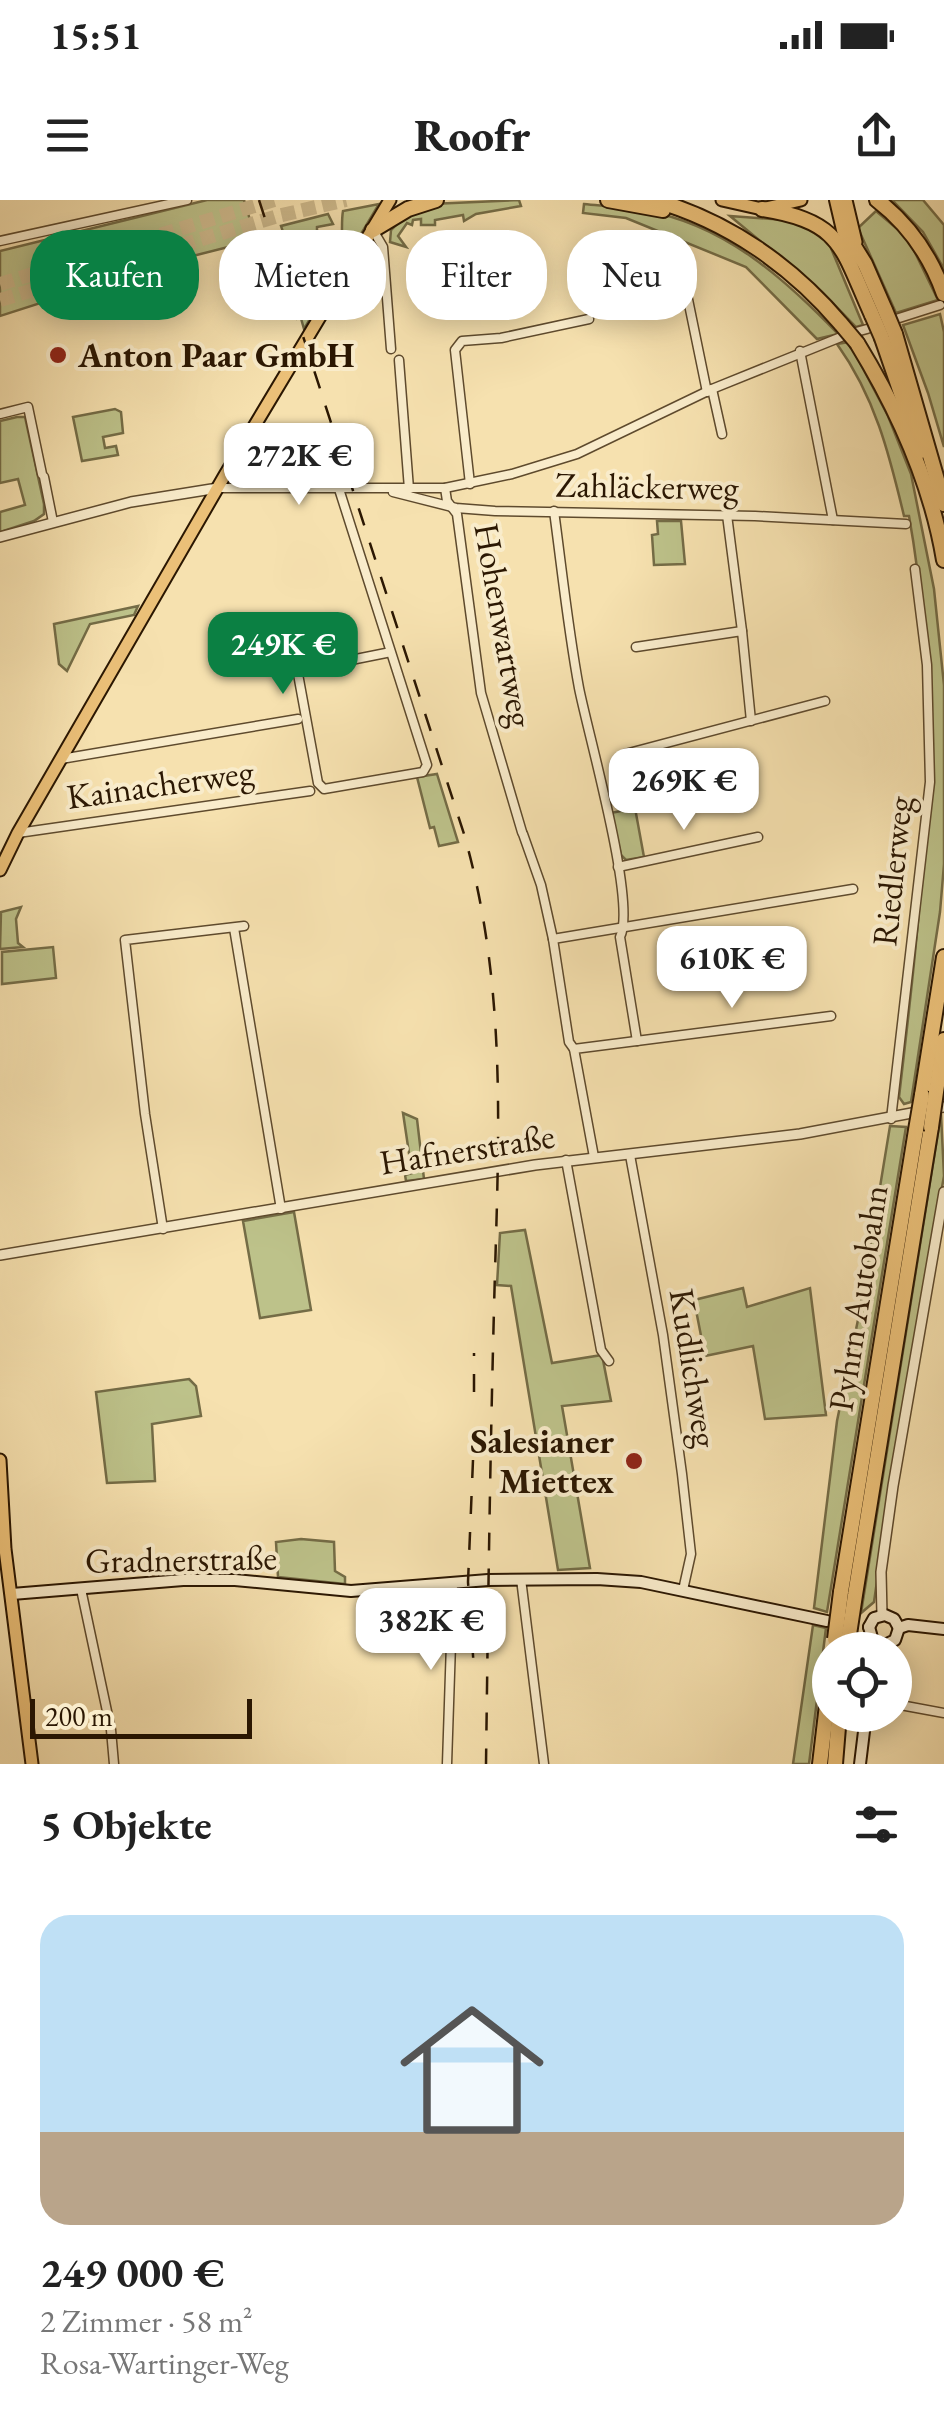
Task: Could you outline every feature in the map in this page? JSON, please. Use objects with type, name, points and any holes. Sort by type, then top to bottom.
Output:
[{"type":"highway","points":[[373,230],[408,209],[436,200]]},
{"type":"highway","points":[[608,200],[693,214]]},
{"type":"highway","points":[[654,200],[732,232],[769,256],[800,280],[841,330],[857,338],[929,489]]},
{"type":"highway","points":[[837,200],[844,230],[865,264],[883,324],[929,489],[944,560]]},
{"type":"highway","points":[[877,200],[910,232],[928,260],[942,297]]},
{"type":"highway","points":[[762,210],[799,215],[832,236],[844,255],[883,324],[944,504]]},
{"type":"highway","name":"Pyhrn Autobahn","points":[[843,1632],[929,1094],[944,957]]},
{"type":"highway","name":"Pyhrn Autobahn","points":[[929,1094],[944,1040]]},
{"type":"highway","points":[[820,1764],[824,1732]]},
{"type":"highway","points":[[835,1764],[838,1732]]},
{"type":"main road","points":[[722,200],[762,210],[800,200]]},
{"type":"main road","points":[[846,200],[848,220],[865,264]]},
{"type":"main road","points":[[373,230],[388,204]]},
{"type":"main road","points":[[0,867],[319,320]]},
{"type":"main road","points":[[0,1460],[2,1549],[5,1577],[12,1594],[32,1764]]},
{"type":"main road","name":"Gradnerstraße","points":[[12,1594],[235,1580],[352,1591],[521,1579],[641,1582],[828,1620]]},
{"type":"main road","points":[[867,1632],[864,1626],[882,1615],[894,1619],[898,1632]]},
{"type":"main road","points":[[899,1628],[908,1625],[944,1629]]},
{"type":"main road","points":[[860,1764],[864,1732]]},
{"type":"street","points":[[0,241],[187,200]]},
{"type":"street","points":[[386,281],[392,349]]},
{"type":"street","points":[[857,338],[942,297]]},
{"type":"street","points":[[470,484],[455,350],[462,342],[589,320]]},
{"type":"street","points":[[694,320],[722,434]]},
{"type":"street","points":[[0,536],[131,502],[218,488],[391,490],[470,484],[576,454],[841,330]]},
{"type":"street","points":[[800,350],[833,520]]},
{"type":"street","points":[[399,360],[408,489]]},
{"type":"street","points":[[0,414],[28,408],[53,522]]},
{"type":"street","name":"Hohenwartweg","points":[[446,488],[447,500],[456,508],[480,693],[542,886],[594,1157]]},
{"type":"street","points":[[339,490],[427,765],[423,772],[324,788],[318,782],[298,674],[301,670],[390,652]]},
{"type":"street","name":"Zahläckerweg","points":[[391,490],[456,508],[906,524]]},
{"type":"street","points":[[554,511],[580,692],[618,866],[626,926],[620,938],[637,1040]]},
{"type":"street","points":[[727,516],[751,721]]},
{"type":"street","name":"Riedlerweg","points":[[891,1119],[930,782],[927,665],[915,569]]},
{"type":"street","points":[[636,646],[742,631]]},
{"type":"street","points":[[624,754],[826,702]]},
{"type":"street","points":[[60,759],[298,719]]},
{"type":"street","name":"Kainacherweg","points":[[18,833],[310,790]]},
{"type":"street","points":[[618,866],[758,837]]},
{"type":"street","points":[[553,939],[853,889]]},
{"type":"street","points":[[163,1229],[125,940],[239,927],[281,1208]]},
{"type":"street","points":[[574,1049],[831,1016]]},
{"type":"street","name":"Hafnerstraße","points":[[0,1254],[566,1160],[630,1155],[891,1119],[944,1107]]},
{"type":"street","name":"Kudlichweg","points":[[630,1155],[664,1335],[682,1474],[691,1554],[683,1590]]},
{"type":"street","points":[[566,1160],[601,1350],[610,1360]]},
{"type":"street","points":[[882,1615],[882,1572],[893,1486],[944,1192]]},
{"type":"street","points":[[521,1579],[544,1764]]},
{"type":"street","points":[[447,1764],[453,1582]]},
{"type":"street","points":[[81,1589],[112,1730],[114,1764]]},
{"type":"street","points":[[912,1707],[944,1713]]},
{"type":"green space","points":[[207,200],[244,200],[253,230],[219,230],[219,249],[199,254],[199,230],[85,230]]},
{"type":"green space","points":[[519,200],[521,206],[476,214],[464,221],[463,215],[435,220],[435,225],[421,225],[421,219],[413,220],[398,236],[406,247],[390,242],[391,230],[403,218],[431,204]]},
{"type":"green space","points":[[892,200],[923,200],[944,225],[944,269],[923,232]]},
{"type":"green space","points":[[379,204],[363,230],[342,230],[343,211]]},
{"type":"green space","points":[[584,204],[646,211],[701,228],[775,274],[838,334],[817,339],[746,267],[697,247],[697,230],[655,230],[626,218],[583,213]]},
{"type":"green space","points":[[876,211],[908,238],[938,300],[896,313],[858,228]]},
{"type":"green space","points":[[328,214],[333,224],[317,230],[283,230],[281,226]]},
{"type":"green space","points":[[730,216],[806,225],[828,241],[863,325],[856,327],[822,292]]},
{"type":"green space","points":[[30,244],[30,306],[0,316],[0,251]]},
{"type":"green space","points":[[940,314],[944,332],[944,447],[903,325]]},
{"type":"green space","points":[[849,342],[888,416],[911,474],[934,589],[944,685],[944,864],[940,912],[911,1102],[904,1104],[899,1097],[926,806],[925,661],[920,589],[909,516],[904,516],[886,448],[871,405],[837,344]]},
{"type":"green space","points":[[115,409],[121,412],[123,433],[103,437],[105,448],[116,446],[118,455],[82,461],[73,417]]},
{"type":"green space","points":[[25,417],[44,514],[0,532],[0,512],[25,505],[18,479],[0,483],[0,421]]},
{"type":"green space","points":[[657,521],[681,521],[685,564],[654,565],[652,535],[658,534]]},
{"type":"green space","points":[[138,606],[134,615],[90,624],[67,671],[59,664],[54,624]]},
{"type":"green space","points":[[437,774],[458,842],[439,846],[434,827],[430,828],[417,777]]},
{"type":"green space","points":[[635,808],[644,857],[626,860],[621,855],[611,813]]},
{"type":"green space","points":[[21,907],[16,919],[18,943],[23,947],[0,949],[1,912]]},
{"type":"green space","points":[[53,947],[56,978],[2,984],[2,952]]},
{"type":"green space","points":[[403,1113],[417,1119],[424,1179],[406,1181],[405,1175],[412,1173]]},
{"type":"green space","points":[[941,1114],[944,1176],[898,1435],[874,1602],[861,1613]]},
{"type":"green space","points":[[890,1126],[906,1127],[827,1612],[814,1608],[837,1421]]},
{"type":"green space","points":[[294,1212],[311,1310],[260,1318],[243,1221]]},
{"type":"green space","points":[[525,1230],[552,1363],[602,1355],[611,1401],[562,1406],[590,1568],[558,1570],[511,1286],[497,1285],[500,1233]]},
{"type":"green space","points":[[743,1288],[747,1307],[810,1288],[826,1415],[765,1419],[753,1346],[705,1356],[694,1300]]},
{"type":"green space","points":[[189,1379],[196,1386],[201,1416],[152,1424],[155,1481],[107,1483],[96,1392]]},
{"type":"green space","points":[[276,1542],[334,1542],[335,1571],[345,1577],[345,1584],[278,1577]]},
{"type":"green space","points":[[813,1625],[826,1628],[826,1632],[812,1632],[813,1732],[809,1764],[793,1764]]},
{"type":"tunnel","points":[[0,284],[274,200]]},
{"type":"tunnel","points":[[0,300],[278,216],[346,200]]},
{"type":"railway","points":[[259,200],[464,834],[488,952],[498,1129],[486,1764]]},
{"type":"railway","points":[[474,1353],[474,1392]]},
{"type":"railway","points":[[473,1460],[468,1582],[474,1670]]},
{"type":"place","name":"Anton Paar GmbH","points":[[58,355]]},
{"type":"place","name":"Salesianer Miettex","points":[[634,1461]]}]
